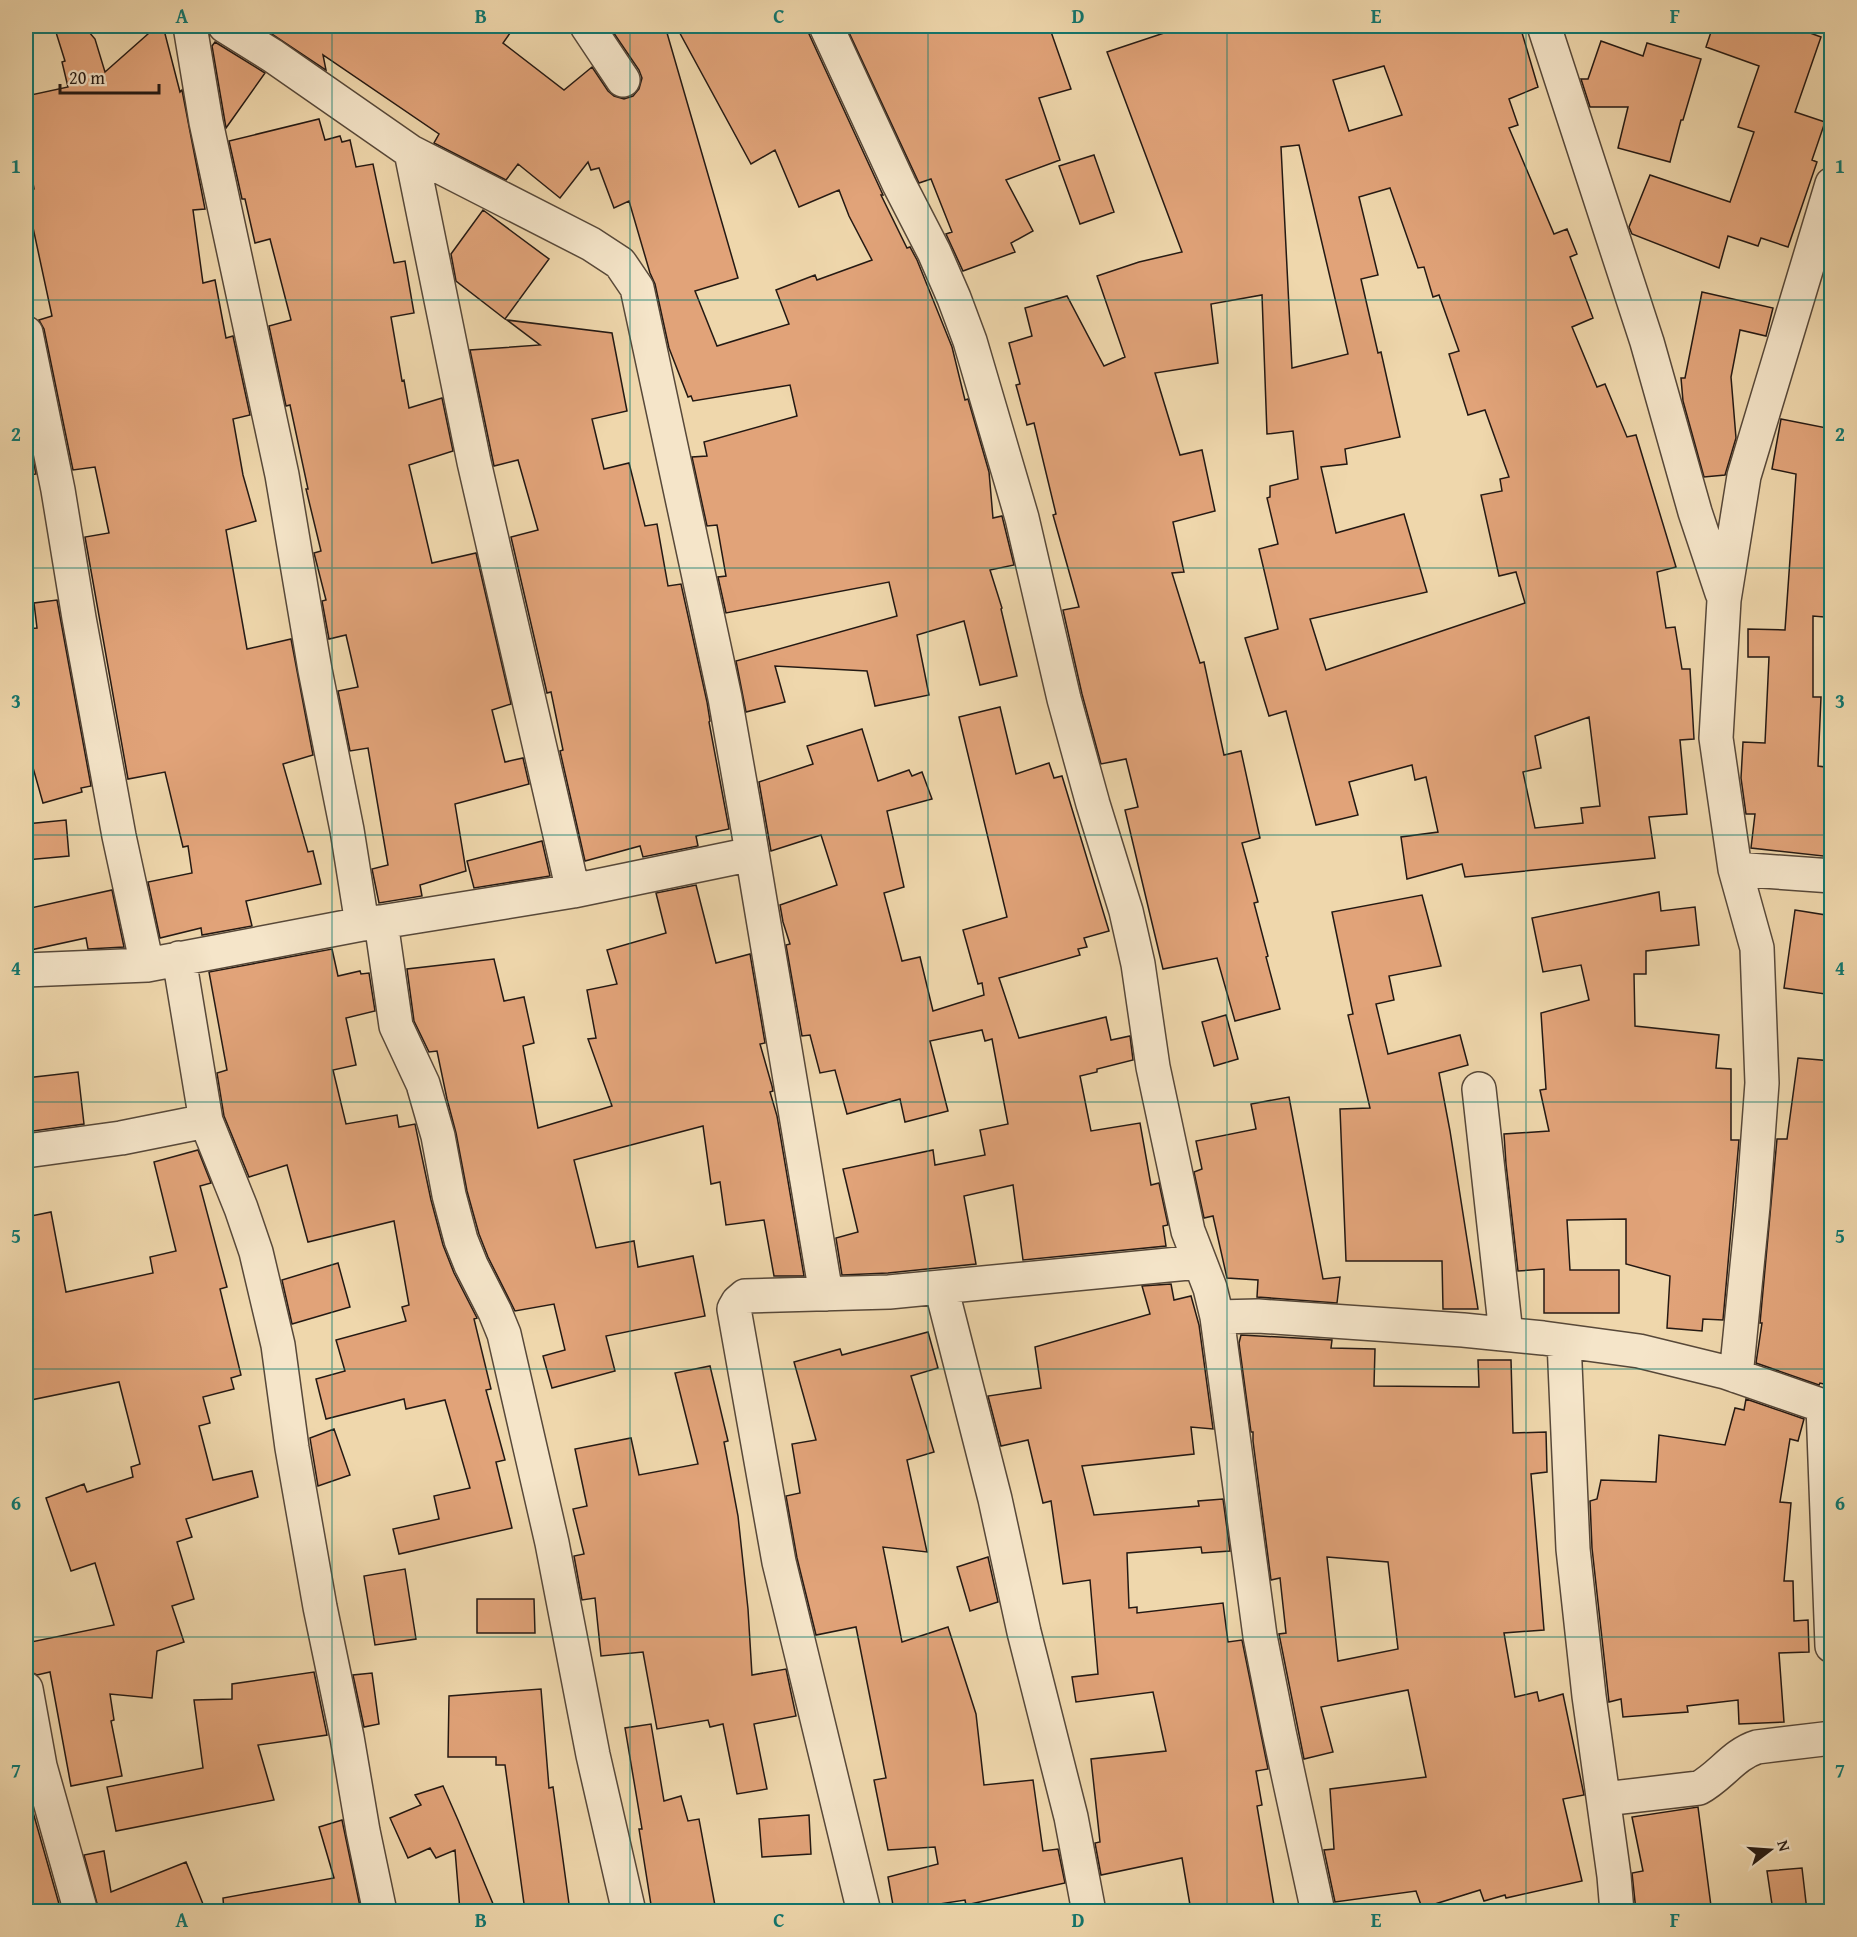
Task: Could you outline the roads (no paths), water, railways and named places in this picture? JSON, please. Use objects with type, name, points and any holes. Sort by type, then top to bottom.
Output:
[{"type":"street","points":[[190,26],[206,122],[282,475],[315,670],[347,830],[396,1026],[423,1084],[438,1136],[449,1196],[461,1240],[504,1334],[552,1543],[593,1755],[629,1911]]},
{"type":"street","points":[[225,26],[411,152],[591,244],[620,263],[637,288],[725,698],[826,1294]]},
{"type":"street","points":[[587,26],[623,80]]},
{"type":"street","points":[[826,26],[898,184],[938,261],[970,341],[1022,518],[1064,699],[1126,911],[1138,964],[1160,1099],[1188,1231],[1210,1288],[1217,1317],[1260,1636],[1318,1911]]},
{"type":"street","points":[[1544,26],[1647,342],[1695,512],[1724,600]]},
{"type":"street","points":[[411,152],[474,462],[573,891]]},
{"type":"street","points":[[1736,1376],[1754,1206],[1761,1083],[1757,948],[1735,869],[1716,738],[1724,600],[1744,476],[1832,184]]},
{"type":"street","points":[[26,333],[58,490],[78,618],[119,836],[147,965]]},
{"type":"street","points":[[26,970],[147,965],[372,923],[573,891],[752,854]]},
{"type":"street","points":[[1735,869],[1832,876]]},
{"type":"street","points":[[179,958],[206,1121],[256,1252],[278,1345],[294,1459],[320,1607],[380,1911]]},
{"type":"street","points":[[1479,1089],[1506,1334]]},
{"type":"street","points":[[26,1151],[121,1138],[206,1121]]},
{"type":"street","points":[[864,1911],[779,1562],[734,1309],[745,1296],[889,1292],[1199,1262]]},
{"type":"street","points":[[941,1287],[995,1499],[1024,1632],[1071,1818],[1089,1911]]},
{"type":"street","points":[[1217,1317],[1258,1316],[1506,1334],[1639,1351],[1736,1376],[1827,1407],[1832,1646]]},
{"type":"street","points":[[1564,1341],[1574,1549],[1589,1696],[1617,1911]]},
{"type":"street","points":[[26,1689],[40,1766],[81,1911]]},
{"type":"street","points":[[1604,1799],[1699,1788],[1747,1750],[1832,1738]]}]
